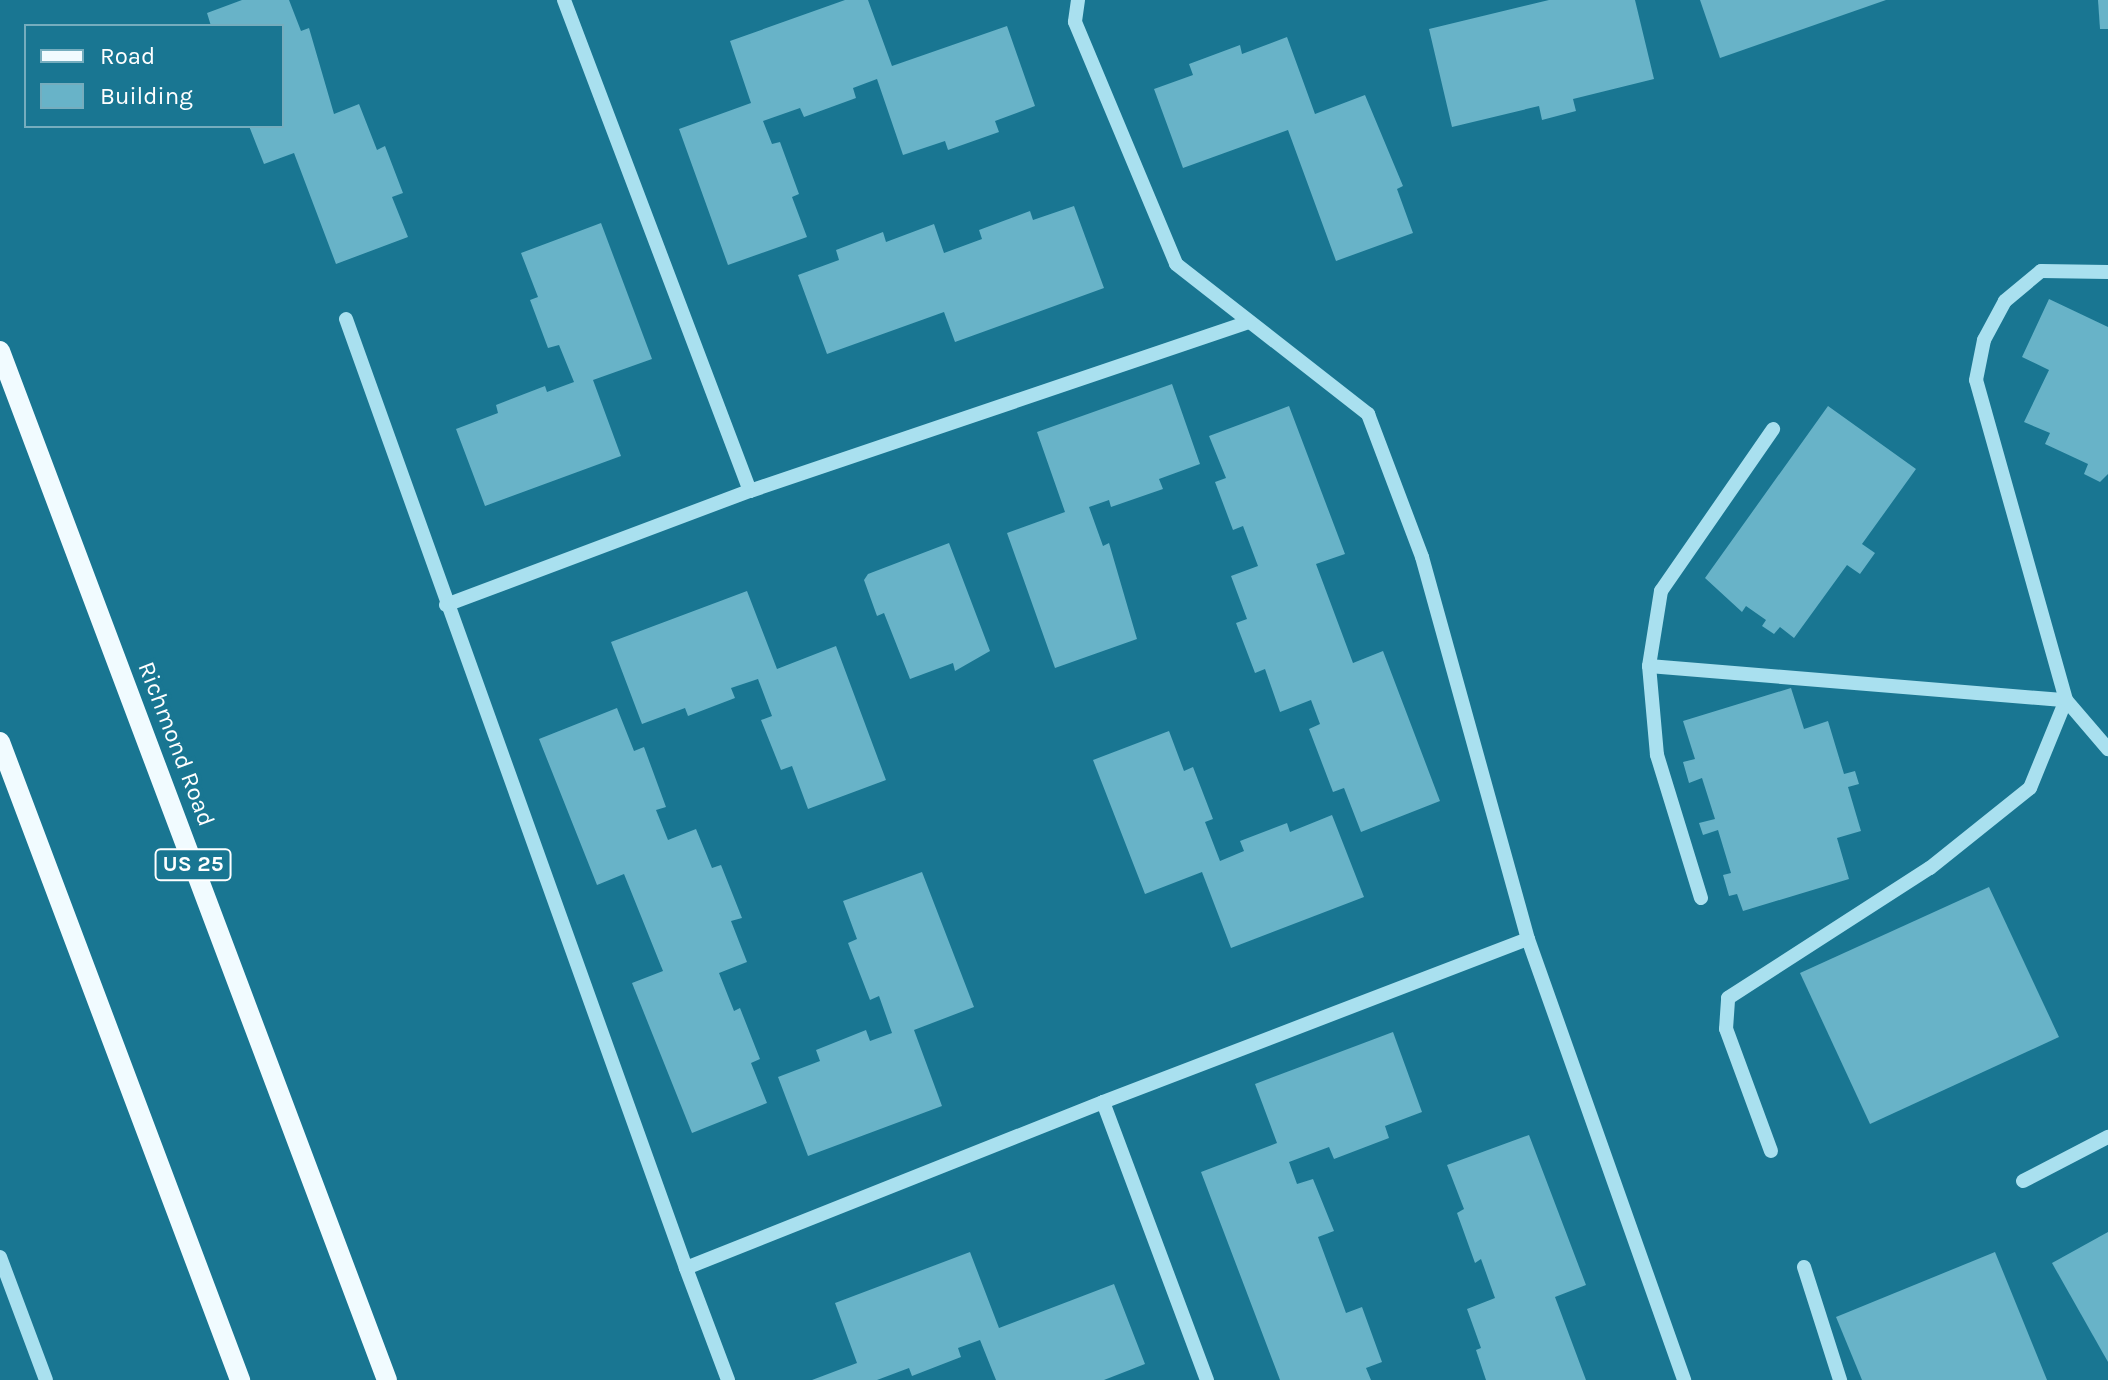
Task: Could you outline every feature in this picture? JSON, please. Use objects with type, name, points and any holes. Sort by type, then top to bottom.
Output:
[{"type":"main road","name":"Richmond Road","points":[[0,351],[387,1380]]},
{"type":"main road","points":[[0,742],[240,1380]]},
{"type":"street","points":[[564,0],[750,491]]},
{"type":"street","points":[[1078,0],[1075,22],[1176,264],[1368,414],[1422,557],[1528,939],[1684,1380]]},
{"type":"street","points":[[2108,272],[2041,271],[2005,301],[1984,340],[1976,380],[2066,700],[2108,749]]},
{"type":"street","points":[[346,319],[446,605],[728,1380]]},
{"type":"street","points":[[446,605],[750,491],[1249,322]]},
{"type":"street","points":[[1701,898],[1657,755],[1649,666],[1661,591],[1773,429]]},
{"type":"street","points":[[1649,666],[2066,700]]},
{"type":"street","points":[[1771,1151],[1726,1029],[1728,998],[1930,868],[2030,788],[2066,700]]},
{"type":"street","points":[[686,1268],[1103,1102],[1528,939]]},
{"type":"street","points":[[1103,1102],[1207,1380]]},
{"type":"street","points":[[2023,1181],[2108,1137]]},
{"type":"street","points":[[0,1257],[46,1380]]},
{"type":"street","points":[[1804,1267],[1840,1380]]},
{"type":"building","points":[[242,0],[289,0],[301,31],[309,28],[334,114],[359,104],[377,150],[385,146],[403,193],[392,197],[408,237],[336,264],[294,153],[264,164],[250,128],[284,128],[284,24],[210,24],[207,13]]},
{"type":"building","points":[[845,0],[868,0],[892,66],[1007,26],[1035,106],[995,121],[999,132],[948,150],[945,141],[903,155],[877,79],[853,88],[856,98],[804,117],[800,108],[763,121],[772,144],[780,142],[799,194],[792,197],[807,237],[728,265],[679,129],[751,103],[730,41]]},
{"type":"building","points":[[1549,0],[1635,0],[1654,79],[1573,99],[1576,111],[1542,120],[1539,106],[1452,127],[1429,29]]},
{"type":"building","points":[[1700,0],[1886,0],[1720,58]]},
{"type":"building","points":[[2098,0],[2108,0],[2108,29],[2100,29]]},
{"type":"building","points":[[1287,37],[1315,114],[1365,95],[1403,186],[1397,189],[1413,233],[1336,261],[1288,130],[1183,168],[1154,89],[1193,75],[1189,64],[1240,45],[1242,54]]},
{"type":"building","points":[[1074,206],[1104,288],[955,342],[944,312],[827,354],[798,275],[839,260],[836,250],[883,232],[886,242],[934,224],[944,253],[982,239],[979,230],[1030,211],[1033,220]]},
{"type":"building","points":[[601,223],[652,359],[593,380],[621,456],[485,506],[456,429],[498,413],[496,405],[545,386],[547,392],[574,382],[559,345],[548,348],[530,300],[538,297],[521,253]]},
{"type":"building","points":[[2049,299],[2108,327],[2108,474],[2100,482],[2084,474],[2088,464],[2045,444],[2050,433],[2024,422],[2049,370],[2022,357]]},
{"type":"building","points":[[1172,384],[1200,464],[1159,479],[1163,489],[1111,507],[1109,500],[1089,507],[1103,546],[1109,543],[1137,639],[1055,668],[1007,533],[1065,512],[1037,432]]},
{"type":"building","points":[[1289,406],[1345,554],[1316,564],[1353,663],[1383,651],[1440,801],[1361,832],[1344,788],[1333,792],[1309,729],[1320,724],[1311,700],[1280,712],[1265,669],[1255,673],[1236,623],[1247,619],[1231,576],[1258,566],[1243,526],[1233,530],[1215,482],[1226,478],[1209,436]]},
{"type":"building","points":[[1828,406],[1916,469],[1862,544],[1875,553],[1860,574],[1847,565],[1794,638],[1780,627],[1774,634],[1762,626],[1766,620],[1746,606],[1742,612],[1705,578]]},
{"type":"building","points":[[949,543],[990,651],[955,671],[953,663],[910,679],[884,613],[877,616],[864,580],[868,574]]},
{"type":"building","points":[[747,591],[777,669],[836,646],[886,780],[808,809],[792,766],[781,770],[761,720],[772,716],[758,679],[731,688],[735,698],[688,716],[685,708],[642,724],[611,642]]},
{"type":"building","points":[[1791,688],[1804,729],[1828,721],[1844,774],[1855,771],[1859,784],[1848,787],[1861,831],[1837,838],[1849,879],[1743,911],[1737,894],[1729,896],[1723,875],[1731,873],[1718,830],[1703,835],[1699,823],[1715,819],[1702,778],[1689,783],[1683,762],[1695,759],[1683,721]]},
{"type":"building","points":[[617,708],[634,751],[644,747],[666,807],[656,810],[668,840],[696,829],[712,868],[721,865],[742,918],[731,921],[747,962],[719,973],[734,1011],[740,1008],[760,1059],[751,1063],[767,1103],[692,1133],[632,983],[663,971],[624,874],[597,885],[539,739]]},
{"type":"building","points":[[1169,731],[1184,771],[1193,767],[1213,819],[1205,822],[1220,861],[1244,851],[1240,841],[1287,823],[1290,832],[1332,815],[1364,897],[1231,948],[1202,872],[1145,894],[1093,760]]},
{"type":"building","points":[[922,872],[974,1007],[914,1030],[942,1106],[808,1156],[778,1077],[820,1061],[816,1050],[866,1030],[870,1041],[892,1033],[879,996],[870,1000],[848,943],[857,939],[843,901]]},
{"type":"building","points":[[1989,887],[2059,1037],[1870,1124],[1800,973]]},
{"type":"building","points":[[1393,1032],[1422,1112],[1385,1126],[1389,1138],[1334,1159],[1329,1147],[1289,1162],[1297,1184],[1313,1179],[1334,1231],[1318,1237],[1346,1313],[1362,1307],[1382,1362],[1366,1368],[1371,1380],[1280,1380],[1201,1172],[1277,1143],[1255,1084]]},
{"type":"building","points":[[1529,1135],[1586,1285],[1555,1297],[1586,1380],[1486,1380],[1476,1350],[1481,1348],[1467,1309],[1495,1298],[1481,1259],[1475,1263],[1457,1213],[1464,1209],[1447,1165]]},
{"type":"building","points":[[2108,1232],[2108,1362],[2052,1263]]},
{"type":"building","points":[[970,1252],[999,1328],[1114,1284],[1145,1364],[1104,1380],[996,1380],[980,1340],[958,1348],[961,1357],[912,1376],[909,1368],[877,1380],[812,1380],[857,1363],[835,1303]]},
{"type":"building","points":[[1995,1252],[2047,1380],[1862,1380],[1836,1317]]}]
